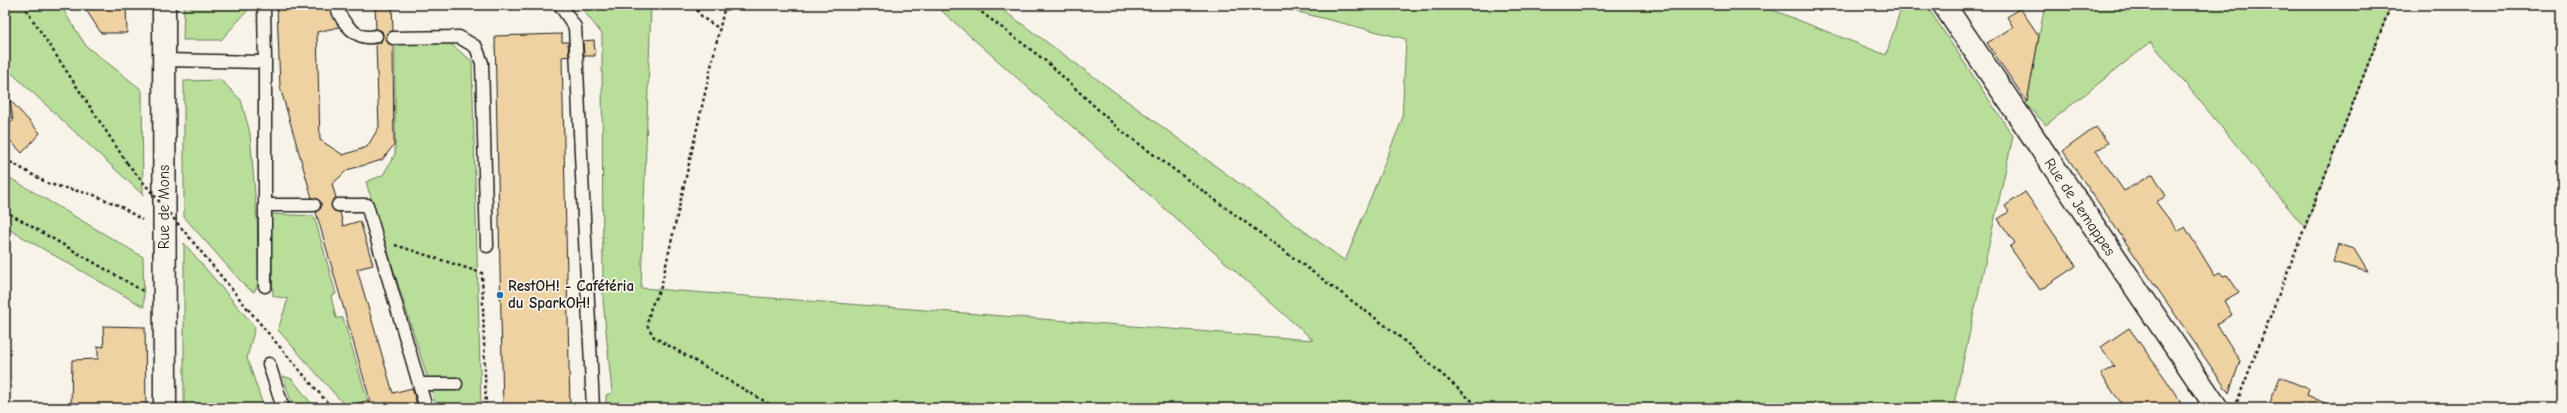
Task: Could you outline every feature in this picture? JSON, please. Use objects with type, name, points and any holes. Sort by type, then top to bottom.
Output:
[{"type":"street","name":"Rue de Mons","points":[[164,5],[165,408]]},
{"type":"street","name":"Rue de Jemappes","points":[[1944,5],[2217,408]]},
{"type":"lane","points":[[264,5],[265,286]]},
{"type":"lane","points":[[336,5],[345,23],[357,34],[368,38],[376,36]]},
{"type":"lane","points":[[560,5],[575,28],[593,408]]},
{"type":"lane","points":[[393,38],[459,37],[476,47],[482,63],[487,246]]},
{"type":"lane","points":[[164,60],[265,62]]},
{"type":"lane","points":[[265,205],[314,205]]},
{"type":"lane","points":[[338,205],[368,205],[426,408]]},
{"type":"lane","points":[[269,364],[283,408]]},
{"type":"lane","points":[[419,384],[456,384]]},
{"type":"path","points":[[23,5],[127,163],[332,408]]},
{"type":"path","points":[[692,5],[703,18],[720,29]]},
{"type":"path","points":[[725,5],[662,287],[651,307],[647,325],[654,338],[776,408]]},
{"type":"path","points":[[972,5],[1047,62],[1119,129],[1394,332],[1480,408]]},
{"type":"path","points":[[2235,408],[2391,5]]},
{"type":"path","points":[[5,159],[49,184],[94,195],[120,206],[164,233]]},
{"type":"path","points":[[5,211],[164,303]]},
{"type":"path","points":[[377,239],[482,273],[486,408]]},
{"type":"path","points":[[2321,408],[2335,403],[2347,408]]},
{"type":"green space","points":[[5,5],[60,5],[86,46],[142,90],[143,195],[5,67]]},
{"type":"green space","points":[[184,5],[249,5],[249,9],[221,40],[183,40]]},
{"type":"green space","points":[[579,5],[651,5],[641,288],[1313,340],[935,5],[996,5],[1345,261],[1402,120],[1406,39],[1270,5],[1760,5],[1886,55],[1902,5],[1926,5],[2013,136],[1953,408],[606,408],[606,395],[612,393],[603,300],[602,34]]},
{"type":"green space","points":[[2045,5],[2391,5],[2305,228],[2151,42],[2046,125],[2026,104]]},
{"type":"green space","points":[[448,42],[472,61],[481,408],[437,408],[366,182],[383,175],[395,154],[395,43]]},
{"type":"green space","points":[[221,80],[241,100],[250,133],[257,219],[259,283],[254,292],[246,287],[184,217],[184,81]]},
{"type":"green space","points":[[5,175],[143,257],[144,307],[5,227]]},
{"type":"green space","points":[[270,214],[314,216],[336,294],[331,296],[336,318],[343,318],[370,408],[347,408],[278,330],[288,299],[273,296]]},
{"type":"green space","points":[[184,243],[255,327],[247,358],[264,408],[184,408]]},
{"type":"green space","points":[[283,376],[292,379],[315,408],[293,408]]},
{"type":"building","points":[[83,5],[126,5],[127,33],[101,33]]},
{"type":"building","points":[[277,5],[329,5],[339,27],[317,32],[320,140],[343,155],[367,147],[379,127],[376,44],[381,42],[383,35],[382,31],[376,29],[375,5],[392,5],[393,31],[387,34],[386,38],[389,44],[393,45],[394,145],[382,160],[347,170],[332,184],[336,198],[331,205],[334,211],[340,212],[343,226],[360,221],[373,265],[357,269],[393,393],[412,388],[418,408],[359,408],[358,403],[370,400],[316,212],[321,208],[321,202],[312,198],[280,87]]},
{"type":"building","points":[[2020,8],[2039,36],[2027,102],[1987,43],[2013,27],[2007,17]]},
{"type":"building","points":[[562,34],[562,42],[568,42],[569,56],[562,57],[570,408],[503,408],[495,36]]},
{"type":"building","points":[[594,40],[595,56],[584,56],[583,41]]},
{"type":"building","points":[[10,100],[40,133],[22,153],[5,135],[5,128],[13,121]]},
{"type":"building","points":[[2096,127],[2108,143],[2096,151],[2124,191],[2153,174],[2166,196],[2156,202],[2178,231],[2185,227],[2215,276],[2220,272],[2223,276],[2227,275],[2239,292],[2224,301],[2232,315],[2217,324],[2240,361],[2229,393],[2063,151]]},
{"type":"building","points":[[2025,192],[2076,266],[2040,290],[2010,247],[2015,243],[1998,219],[2009,212],[2005,206]]},
{"type":"building","points":[[2339,244],[2354,249],[2368,272],[2333,262]]},
{"type":"building","points":[[103,326],[145,327],[146,408],[71,405],[72,360],[98,359],[98,346],[104,347]]},
{"type":"building","points":[[2129,328],[2167,381],[2184,408],[2125,408],[2113,392],[2101,374],[2114,366],[2101,347]]},
{"type":"building","points":[[2280,377],[2309,389],[2307,395],[2336,408],[2268,408]]},
{"type":"place","name":"RestOH! - Cafétéria du SparkOH!","points":[[500,295]]}]
